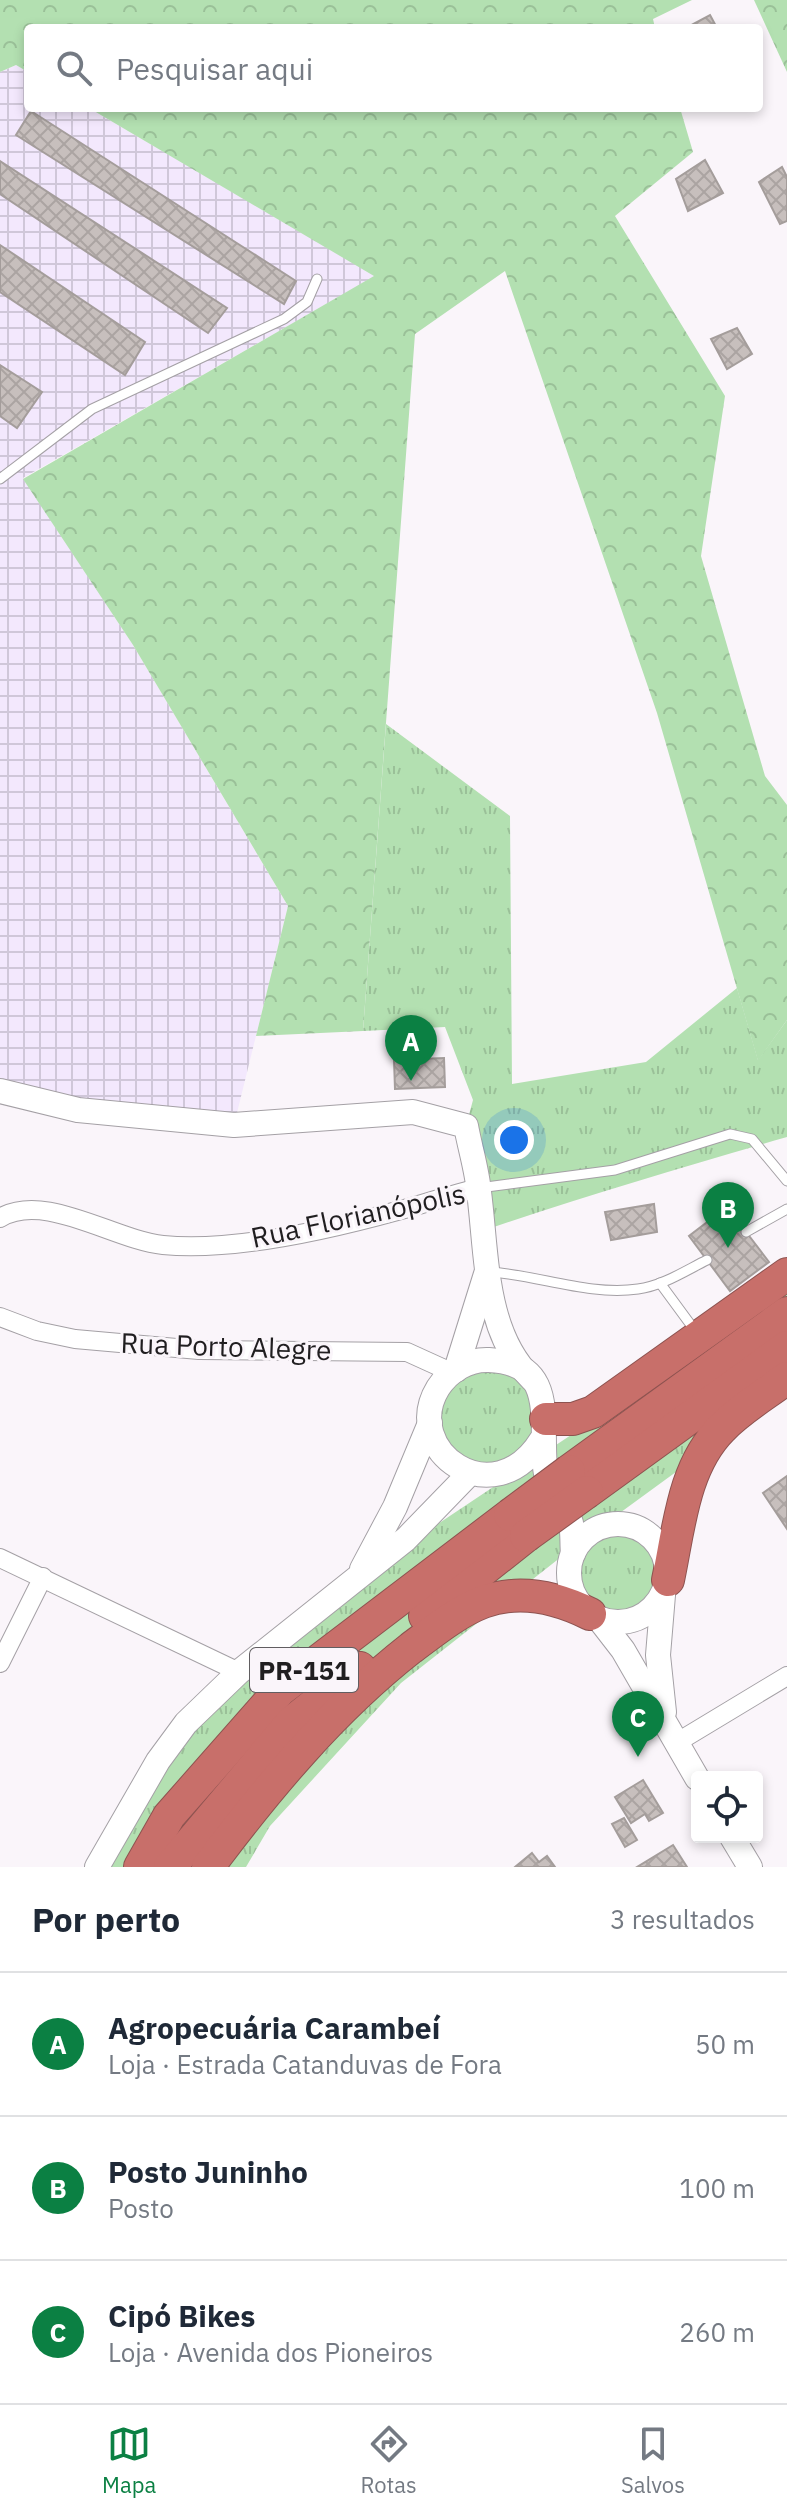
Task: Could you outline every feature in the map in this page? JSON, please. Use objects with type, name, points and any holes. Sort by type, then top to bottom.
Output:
[{"type":"highway","points":[[544,1429],[593,1412],[787,1274]]},
{"type":"highway","name":"PR-151","points":[[170,1867],[292,1722],[518,1525],[787,1313]]},
{"type":"highway","name":"PR-151","points":[[569,1484],[787,1347]]},
{"type":"highway","points":[[666,1587],[685,1501],[704,1449],[723,1426],[787,1378]]},
{"type":"highway","name":"PR-151","points":[[140,1867],[169,1816],[280,1690],[518,1525]]},
{"type":"highway","points":[[208,1867],[263,1794],[314,1738],[399,1658],[458,1614],[484,1602],[525,1595],[559,1601],[594,1616]]},
{"type":"main road","points":[[0,1091],[78,1110],[234,1125],[413,1112],[466,1126],[479,1188],[487,1272],[511,1353],[540,1391],[544,1429],[569,1484],[573,1554],[570,1585],[577,1601],[613,1634],[693,1771]]},
{"type":"main road","points":[[357,1578],[395,1507],[430,1423],[437,1390],[454,1371],[487,1272]]},
{"type":"main road","points":[[454,1371],[481,1360],[499,1361],[517,1367],[532,1379]]},
{"type":"main road","points":[[430,1423],[443,1454],[470,1473],[569,1484]]},
{"type":"main road","points":[[499,1475],[517,1468],[532,1456],[544,1429]]},
{"type":"main road","points":[[97,1867],[158,1761],[186,1723],[239,1672],[406,1539],[470,1473]]},
{"type":"main road","points":[[571,1521],[619,1524],[641,1529],[655,1540],[667,1564],[658,1655],[664,1718]]},
{"type":"main road","points":[[573,1554],[580,1542],[597,1528],[619,1524]]},
{"type":"main road","points":[[594,1616],[619,1622],[641,1618],[666,1587]]},
{"type":"main road","points":[[736,1843],[750,1867]]},
{"type":"street","name":"Rua Florianópolis","points":[[2,1216],[21,1209],[39,1210],[129,1239],[165,1245],[216,1243],[283,1236],[396,1212],[479,1188]]},
{"type":"street","name":"Rua Porto Alegre","points":[[0,1317],[37,1331],[75,1339],[199,1350],[407,1352],[454,1371]]},
{"type":"street","points":[[0,1558],[239,1672]]},
{"type":"street","points":[[0,1663],[43,1577]]},
{"type":"street","points":[[676,1743],[787,1676]]},
{"type":"lane","points":[[0,479],[92,409],[284,319],[307,302],[317,279]]},
{"type":"lane","points":[[479,1188],[615,1170],[730,1134],[752,1139],[787,1181]]},
{"type":"lane","points":[[746,1232],[787,1209]]},
{"type":"lane","points":[[487,1272],[589,1288],[637,1289],[660,1283],[707,1260]]},
{"type":"lane","points":[[660,1283],[700,1337]]},
{"type":"shaded area","points":[[16,65],[24,70],[24,112],[96,112],[375,276],[23,478],[133,645],[288,906],[234,1125],[0,1091],[0,72]]},
{"type":"green space","points":[[0,0],[692,0],[653,19],[654,24],[24,24],[24,70],[16,65],[0,72]]},
{"type":"green space","points":[[754,0],[787,0],[787,72]]},
{"type":"green space","points":[[96,112],[681,112],[693,152],[615,216],[725,396],[701,556],[765,776],[787,805],[787,1020],[758,1061],[657,713],[505,271],[415,334],[363,1031],[256,1036],[288,906],[133,645],[23,479],[374,276]]},
{"type":"green space","points":[[386,724],[510,816],[512,1084],[646,1062],[737,988],[758,1060],[787,1020],[787,1137],[488,1229],[466,1126],[473,1100],[445,1027],[363,1031]]},
{"type":"green space","points":[[787,1274],[787,1391],[580,1542],[401,1683],[270,1826],[246,1867],[97,1867],[158,1761],[357,1578],[571,1435],[550,1401],[575,1405]]},
{"type":"green space","points":[[459,1369],[518,1370],[544,1419],[508,1471],[449,1458],[434,1402]]},
{"type":"green space","points":[[619,1526],[640,1531],[659,1549],[655,1603],[630,1617],[607,1617],[589,1608],[577,1593],[572,1573],[577,1554],[592,1537]]},
{"type":"building","points":[[710,15],[715,24],[693,24]]},
{"type":"building","points":[[33,112],[296,281],[284,304],[16,135]]},
{"type":"building","points":[[705,160],[723,193],[688,211],[676,179]]},
{"type":"building","points":[[0,161],[227,308],[208,333],[0,194]]},
{"type":"building","points":[[782,167],[787,177],[787,221],[780,224],[759,182]]},
{"type":"building","points":[[0,245],[145,342],[125,375],[0,292]]},
{"type":"building","points":[[737,328],[752,354],[727,369],[711,339]]},
{"type":"building","points":[[0,365],[42,392],[17,428],[0,416]]},
{"type":"building","points":[[444,1058],[445,1087],[395,1089],[394,1060]]},
{"type":"building","points":[[654,1204],[657,1232],[611,1240],[605,1212]]},
{"type":"building","points":[[727,1207],[769,1262],[730,1291],[689,1236]]},
{"type":"building","points":[[787,1476],[787,1529],[763,1493]]},
{"type":"building","points":[[643,1780],[663,1813],[649,1821],[645,1814],[631,1823],[615,1797]]},
{"type":"building","points":[[624,1818],[637,1840],[625,1847],[612,1824]]},
{"type":"building","points":[[673,1845],[687,1867],[637,1867]]},
{"type":"building","points":[[532,1853],[539,1862],[547,1856],[555,1867],[515,1867]]},
{"type":"place","name":"Agropecuária Carambeí","points":[[411,1081]]},
{"type":"place","name":"Posto Juninho","points":[[728,1248]]},
{"type":"place","name":"Cipó Bikes","points":[[638,1757]]}]
